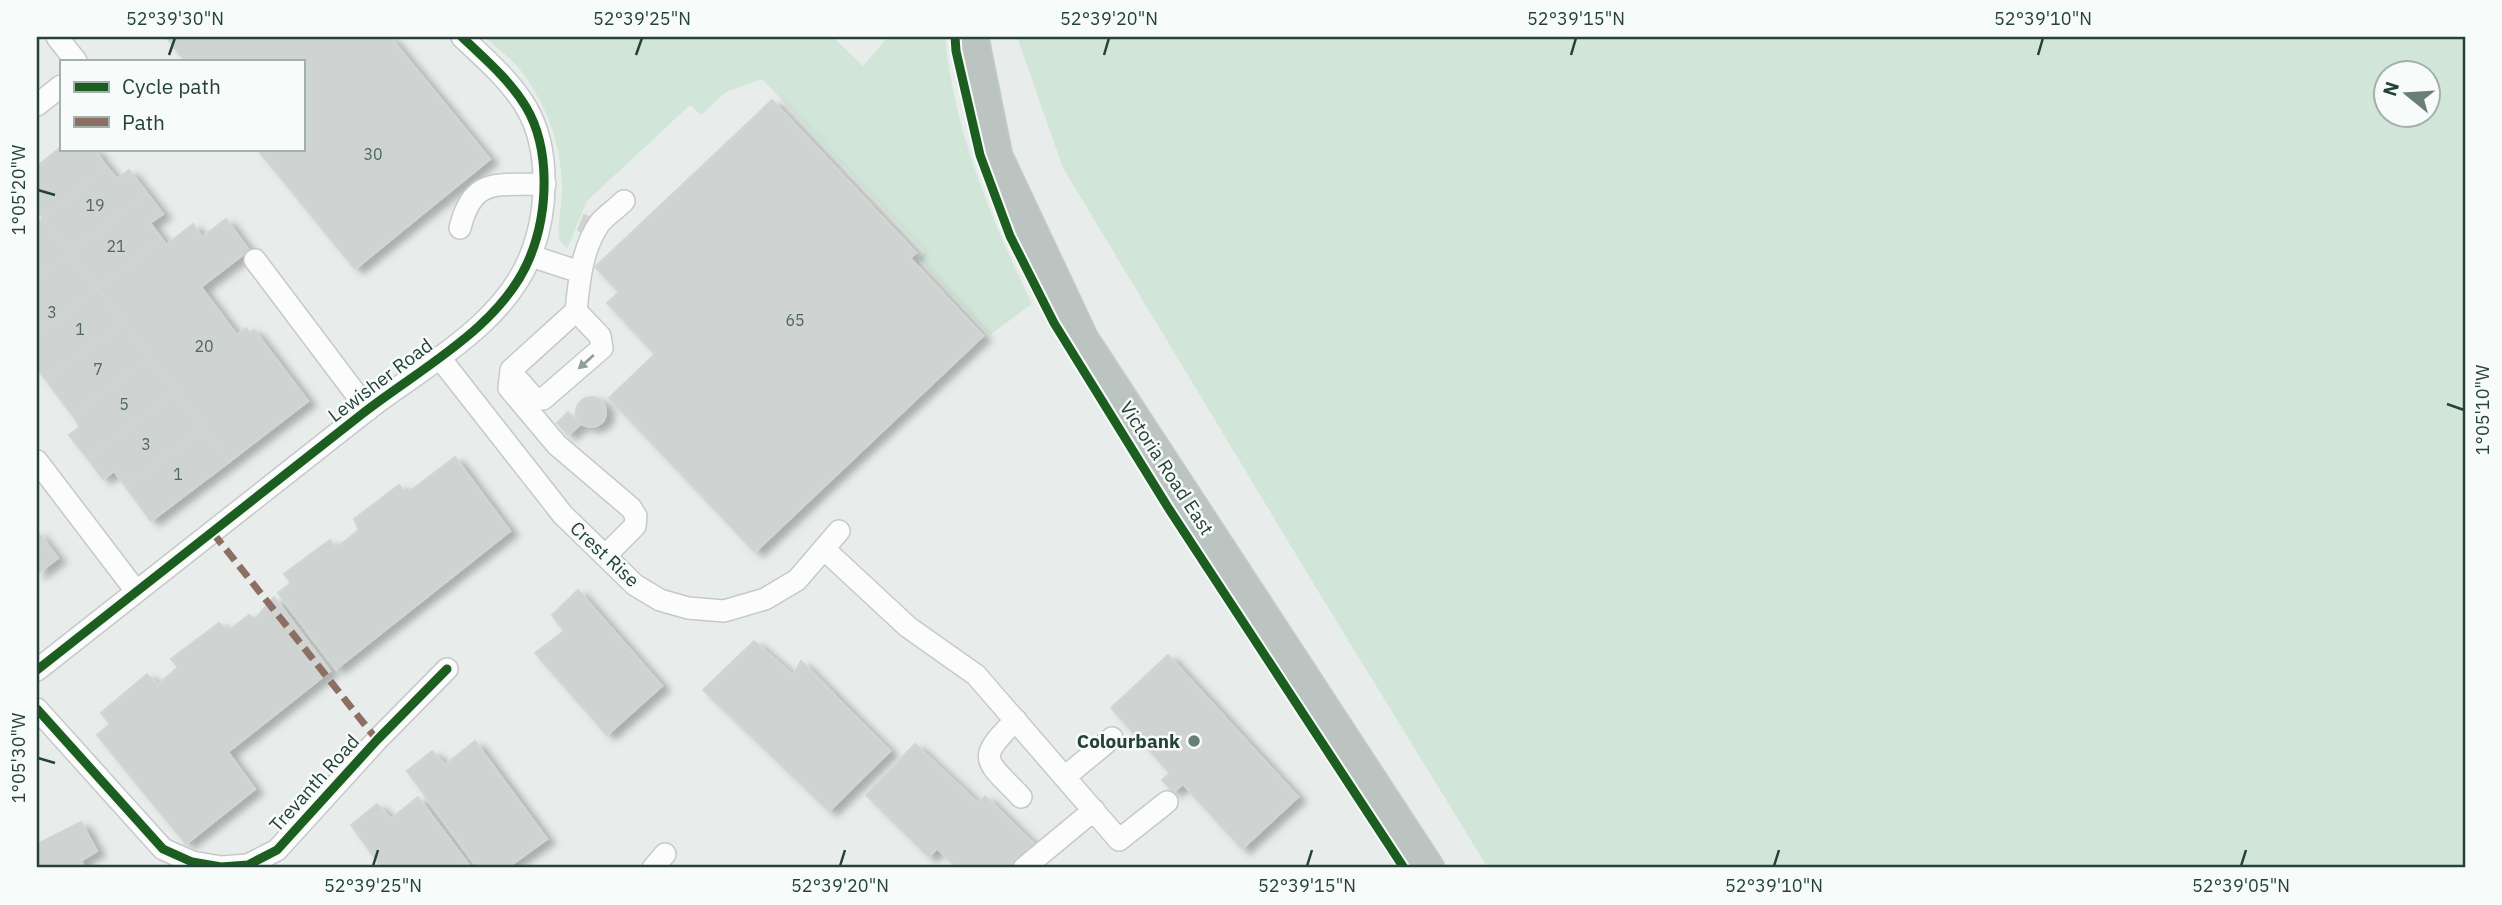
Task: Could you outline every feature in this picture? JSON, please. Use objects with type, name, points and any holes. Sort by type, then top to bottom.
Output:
[{"type":"highway","name":"Victoria Road East","points":[[973,37],[998,156],[1083,339],[1429,868]]},
{"type":"street","points":[[57,37],[75,60]]},
{"type":"street","name":"Lewisher Road","points":[[37,670],[368,410],[477,328],[500,305],[523,274],[531,256],[543,210],[545,184],[540,145],[527,108],[502,77],[462,37]]},
{"type":"street","points":[[37,105],[60,87]]},
{"type":"street","points":[[460,228],[465,208],[477,192],[491,186],[545,184]]},
{"type":"street","points":[[605,556],[635,526],[636,516],[632,508],[557,444],[509,388],[511,370],[576,311],[580,272],[588,248],[600,223],[624,201]]},
{"type":"street","points":[[531,256],[580,272]]},
{"type":"street","points":[[255,260],[368,410]]},
{"type":"street","points":[[511,370],[533,397],[542,399],[549,396],[602,348],[600,336],[576,311]]},
{"type":"street","name":"Crest Rise","points":[[439,357],[563,515],[635,585],[660,600],[688,608],[724,611],[765,599],[797,580],[839,531]]},
{"type":"street","points":[[37,461],[136,591]]},
{"type":"street","points":[[824,549],[908,627],[976,675],[1119,840],[1167,802]]},
{"type":"street","name":"Trevanth Road","points":[[37,709],[163,849],[192,862],[221,867],[248,865],[277,850],[377,740],[447,669]]},
{"type":"street","points":[[1016,720],[993,743],[989,755],[992,767],[1021,797]]},
{"type":"street","points":[[1066,776],[1112,738]]},
{"type":"street","points":[[1024,868],[1094,810]]},
{"type":"green space","points":[[485,37],[833,37],[863,66],[888,37],[945,37],[957,106],[977,174],[989,208],[1032,304],[990,335],[919,258],[925,252],[762,79],[726,92],[701,115],[690,105],[587,201],[567,249],[559,240],[561,170],[550,122],[527,79],[517,66]]},
{"type":"green space","points":[[1017,37],[2465,37],[2465,868],[1488,868],[1063,168]]},
{"type":"building","points":[[166,37],[390,37],[490,159],[355,269],[258,150],[304,150],[304,60],[184,60]]},
{"type":"building","points":[[772,100],[916,253],[910,258],[983,336],[755,552],[609,398],[655,354],[607,303],[619,292],[595,267]]},
{"type":"building","points":[[60,148],[60,150],[95,150],[107,167],[43,218],[37,210],[37,166]]},
{"type":"building","points":[[107,167],[117,179],[129,170],[147,193],[70,253],[43,218]]},
{"type":"building","points":[[147,193],[163,214],[150,223],[162,239],[98,289],[70,253]]},
{"type":"building","points":[[584,215],[593,219],[586,234],[578,230]]},
{"type":"building","points":[[43,218],[70,253],[37,278],[37,223]]},
{"type":"building","points":[[226,219],[249,250],[201,287],[237,335],[246,328],[250,333],[254,330],[308,401],[229,462],[98,289],[162,239],[166,245],[193,224],[202,237]]},
{"type":"building","points":[[70,253],[98,289],[37,335],[37,278]]},
{"type":"building","points":[[98,289],[124,322],[46,380],[37,369],[37,335]]},
{"type":"building","points":[[124,322],[150,357],[73,416],[46,380]]},
{"type":"building","points":[[150,357],[176,391],[88,459],[69,435],[80,427],[73,416]]},
{"type":"building","points":[[176,391],[204,428],[126,487],[114,471],[103,479],[88,459]]},
{"type":"building","points":[[591,397],[597,398],[605,406],[605,418],[597,426],[591,427],[585,426],[577,418],[576,412],[577,406],[585,398]]},
{"type":"building","points":[[568,412],[580,425],[568,435],[557,423]]},
{"type":"building","points":[[204,428],[229,462],[151,521],[126,487]]},
{"type":"building","points":[[455,457],[510,531],[336,669],[278,593],[291,583],[284,574],[330,540],[336,548],[359,530],[354,519],[399,485],[406,494]]},
{"type":"building","points":[[37,531],[58,558],[37,574]]},
{"type":"building","points":[[578,590],[662,686],[607,735],[535,653],[564,631],[552,615]]},
{"type":"building","points":[[274,597],[330,671],[228,752],[255,789],[186,844],[97,735],[110,724],[101,713],[147,674],[158,685],[178,667],[171,659],[219,623],[228,631],[249,615],[255,619]]},
{"type":"building","points":[[754,641],[793,675],[801,661],[890,751],[829,811],[703,690]]},
{"type":"building","name":"Colourbank","points":[[1168,655],[1298,797],[1242,849],[1183,784],[1173,792],[1162,780],[1170,773],[1111,708]]},
{"type":"building","points":[[475,741],[547,839],[507,868],[478,868],[407,771],[432,751],[445,765]]},
{"type":"building","points":[[915,744],[979,804],[985,796],[1037,847],[1016,868],[957,868],[937,848],[929,857],[866,795]]},
{"type":"building","points":[[418,797],[471,868],[382,868],[351,825],[377,804],[391,819]]},
{"type":"building","points":[[81,822],[97,851],[81,861],[85,868],[37,868],[37,844]]},
{"type":"marked path","points":[[213,533],[377,740]]},
{"type":"cycle path","points":[[37,670],[362,414],[457,345],[480,326],[517,282],[530,257],[540,221],[544,181],[540,142],[520,97],[462,37]]},
{"type":"cycle path","points":[[955,37],[980,155],[1010,236],[1054,323],[1169,509],[1404,868]]},
{"type":"cycle path","points":[[37,709],[163,849],[192,862],[221,867],[248,865],[277,850],[377,740],[447,669]]},
{"type":"place","name":"Colourbank","points":[[1194,741]]}]
